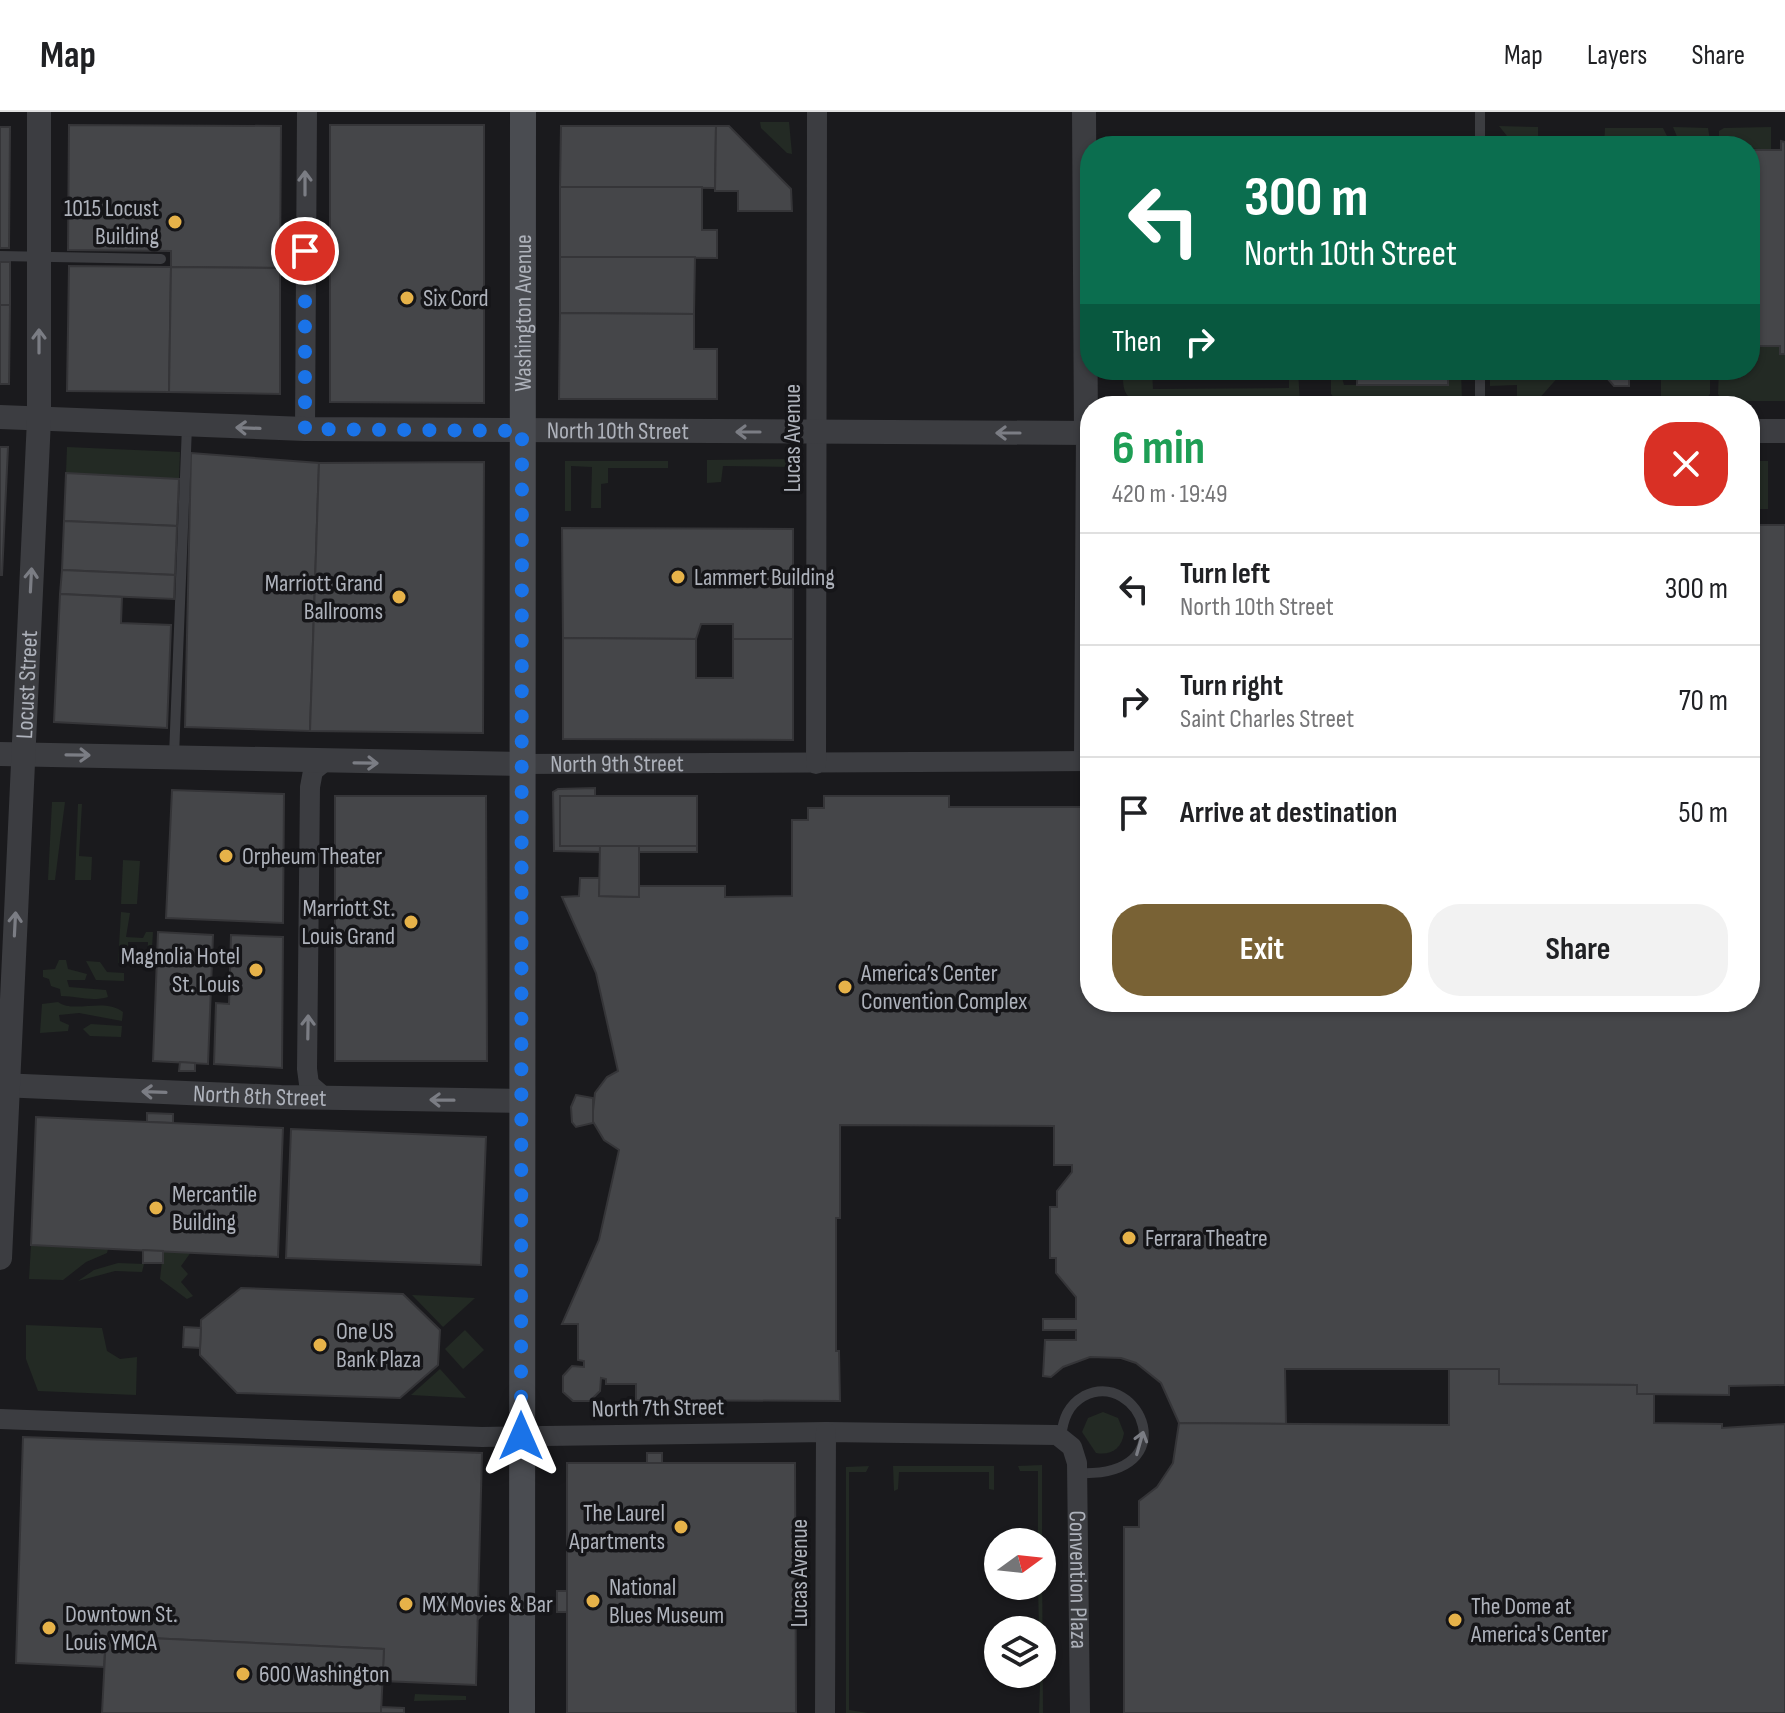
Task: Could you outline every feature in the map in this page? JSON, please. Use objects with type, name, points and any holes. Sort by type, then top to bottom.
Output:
[{"type":"main road","name":"Washington Avenue","points":[[522,1713],[523,112]]},
{"type":"street","name":"Locust Street","points":[[0,1254],[11,754],[39,419],[39,112]]},
{"type":"street","points":[[305,429],[307,112]]},
{"type":"street","name":"Lucas Avenue","points":[[816,764],[817,112]]},
{"type":"street","points":[[1084,112],[1084,136]]},
{"type":"street","name":"North 10th Street","points":[[0,417],[305,429],[1080,433]]},
{"type":"street","points":[[1760,431],[1785,431]]},
{"type":"street","name":"North 9th Street","points":[[11,754],[521,764],[1080,761]]},
{"type":"street","points":[[324,762],[313,771],[310,787],[307,1076],[312,1090],[324,1097]]},
{"type":"street","name":"North 8th Street","points":[[4,1085],[520,1101]]},
{"type":"street","name":"North 7th Street","points":[[0,1419],[521,1436],[1047,1432],[1067,1442]]},
{"type":"street","name":"Lucas Avenue","points":[[825,1713],[826,1432]]},
{"type":"street","name":"Convention Plaza","points":[[1067,1442],[1078,1473],[1080,1713]]},
{"type":"lane","points":[[1480,112],[1480,136]]},
{"type":"lane","points":[[0,256],[161,259]]},
{"type":"lane","points":[[174,757],[187,426]]},
{"type":"lane","points":[[1067,1442],[1067,1412],[1076,1402],[1100,1392],[1125,1398],[1141,1418],[1143,1443],[1130,1464],[1107,1474],[1078,1473]]},
{"type":"shaded area","points":[[760,122],[789,122],[792,154],[787,153],[761,128]]},
{"type":"shaded area","points":[[1499,126],[1538,127],[1538,136],[1507,136]]},
{"type":"shaded area","points":[[1673,127],[1708,128],[1709,136],[1677,136]]},
{"type":"shaded area","points":[[1771,127],[1771,150],[1760,149],[1760,136],[1719,136],[1719,131],[1724,128]]},
{"type":"shaded area","points":[[1605,128],[1663,128],[1667,136],[1605,136]]},
{"type":"shaded area","points":[[1760,346],[1780,346],[1785,354],[1785,401],[1760,401],[1760,396],[1718,394],[1719,380],[1760,380]]},
{"type":"shaded area","points":[[1124,380],[1153,380],[1153,389],[1289,388],[1289,380],[1299,380],[1300,396],[1128,396]]},
{"type":"shaded area","points":[[1331,380],[1343,380],[1344,385],[1447,385],[1447,380],[1461,380],[1462,396],[1331,394]]},
{"type":"shaded area","points":[[1490,380],[1556,380],[1541,396],[1517,396],[1517,385],[1490,386]]},
{"type":"shaded area","points":[[1661,380],[1710,380],[1708,396],[1661,396]]},
{"type":"shaded area","points":[[67,447],[180,452],[179,479],[66,473]]},
{"type":"shaded area","points":[[792,459],[795,487],[791,487],[790,467],[723,466],[721,482],[707,483],[707,460]]},
{"type":"shaded area","points":[[565,461],[668,461],[668,468],[608,468],[608,483],[601,484],[601,508],[591,508],[592,467],[571,466],[571,511],[565,511]]},
{"type":"shaded area","points":[[1760,461],[1768,461],[1768,509],[1760,509]]},
{"type":"shaded area","points":[[52,802],[65,802],[55,880],[48,880]]},
{"type":"shaded area","points":[[78,804],[82,804],[79,856],[92,857],[91,880],[75,880]]},
{"type":"shaded area","points":[[123,860],[140,861],[137,904],[121,904]]},
{"type":"shaded area","points":[[121,912],[130,913],[126,937],[143,938],[146,932],[153,932],[151,964],[118,963]],"holes":[[[128,942],[148,942],[147,960],[128,959]]]},
{"type":"shaded area","points":[[59,960],[66,960],[68,969],[87,974],[85,980],[67,980],[69,987],[106,990],[108,997],[61,996],[60,989],[51,986],[49,979],[43,977],[43,970],[55,969]]},
{"type":"shaded area","points":[[86,961],[100,962],[107,972],[124,973],[124,981],[96,980]]},
{"type":"shaded area","points":[[58,1002],[72,1007],[98,1005],[115,1008],[123,1012],[122,1021],[79,1013],[59,1015],[60,1021],[69,1025],[68,1031],[40,1033],[42,1004]]},
{"type":"shaded area","points":[[91,1024],[122,1026],[121,1037],[90,1036],[83,1029]]},
{"type":"shaded area","points":[[31,1245],[108,1249],[107,1253],[86,1262],[63,1280],[29,1279]]},
{"type":"shaded area","points":[[163,1251],[191,1252],[181,1266],[188,1274],[181,1282],[193,1296],[187,1299],[160,1279]]},
{"type":"shaded area","points":[[118,1263],[144,1264],[142,1272],[115,1271],[78,1281],[94,1270]]},
{"type":"shaded area","points":[[412,1295],[475,1298],[443,1327]]},
{"type":"shaded area","points":[[26,1325],[102,1328],[107,1351],[120,1359],[137,1357],[136,1395],[38,1391],[26,1359]]},
{"type":"shaded area","points":[[465,1330],[484,1350],[463,1369],[445,1349]]},
{"type":"shaded area","points":[[440,1369],[466,1398],[411,1395]]},
{"type":"shaded area","points":[[1103,1412],[1118,1418],[1124,1433],[1118,1447],[1101,1454],[1096,1453],[1082,1432],[1088,1418]]},
{"type":"shaded area","points":[[1042,1465],[1042,1528],[1038,1528],[1038,1471],[1020,1471],[1018,1466]]},
{"type":"shaded area","points":[[869,1466],[866,1472],[849,1472],[849,1710],[868,1713],[846,1713],[846,1467]]},
{"type":"shaded area","points":[[893,1466],[994,1466],[994,1490],[989,1489],[989,1472],[899,1472],[898,1489],[894,1491]]},
{"type":"shaded area","points":[[1038,1600],[1042,1600],[1042,1616],[1039,1616]]},
{"type":"shaded area","points":[[1040,1688],[1043,1688],[1043,1713],[1039,1713]]},
{"type":"shaded area","points":[[415,1694],[466,1696],[466,1700],[414,1701]]},
{"type":"building","name":"1015 Locust Building","points":[[69,125],[281,126],[280,268],[171,267],[171,251],[68,250]]},
{"type":"building","name":"Six Cord","points":[[330,125],[484,125],[484,403],[330,402]]},
{"type":"building","points":[[561,126],[716,126],[715,188],[560,187]]},
{"type":"building","points":[[716,126],[729,126],[791,189],[792,211],[738,211],[738,191],[715,191]]},
{"type":"building","points":[[0,127],[10,127],[9,248],[0,248]]},
{"type":"building","points":[[1781,141],[1785,142],[1785,354],[1780,354],[1780,346],[1760,346],[1760,150],[1781,150]]},
{"type":"building","points":[[560,187],[702,187],[702,230],[717,230],[717,258],[560,257]]},
{"type":"building","points":[[560,257],[695,257],[694,314],[560,313]]},
{"type":"building","points":[[0,262],[10,262],[10,305],[0,305]]},
{"type":"building","points":[[69,266],[171,267],[169,392],[67,391]]},
{"type":"building","points":[[171,267],[280,268],[280,394],[169,392]]},
{"type":"building","points":[[0,305],[10,305],[9,384],[0,384]]},
{"type":"building","points":[[560,313],[694,314],[694,349],[717,349],[717,399],[559,399]]},
{"type":"building","points":[[1357,380],[1448,380],[1448,385],[1357,385]]},
{"type":"building","points":[[1608,380],[1629,380],[1629,386],[1614,386]]},
{"type":"building","points":[[0,447],[8,447],[2,575],[0,575]]},
{"type":"building","points":[[191,453],[319,463],[310,731],[185,727]]},
{"type":"building","name":"Marriott Grand Ballrooms","points":[[484,462],[483,733],[310,731],[319,463]]},
{"type":"building","points":[[66,473],[179,479],[177,526],[64,521]]},
{"type":"building","points":[[64,521],[177,526],[175,575],[62,570]]},
{"type":"building","name":"America’s Center Convention Complex","points":[[1760,525],[1785,525],[1785,1385],[1729,1386],[1729,1395],[1637,1394],[1637,1385],[1499,1384],[1499,1369],[1285,1369],[1286,1424],[1179,1423],[1161,1383],[1136,1363],[1121,1358],[1090,1357],[1063,1367],[1051,1377],[1043,1376],[1045,1340],[1076,1340],[1076,1330],[1043,1330],[1043,1319],[1076,1319],[1076,1297],[1056,1273],[1056,1258],[1050,1258],[1050,1207],[1057,1207],[1057,1191],[1072,1172],[1072,1165],[1054,1165],[1054,1126],[840,1125],[836,1351],[839,1351],[840,1401],[636,1400],[636,1384],[606,1384],[606,1379],[601,1378],[600,1391],[590,1401],[573,1401],[563,1392],[563,1376],[572,1366],[584,1367],[584,1361],[578,1360],[578,1324],[562,1324],[599,1240],[619,1150],[604,1140],[592,1120],[595,1093],[607,1077],[618,1071],[596,973],[562,897],[579,896],[580,878],[600,878],[599,896],[639,897],[639,886],[725,886],[725,897],[792,896],[792,820],[808,820],[808,808],[824,808],[824,796],[949,796],[949,807],[1080,807],[1080,1012],[1760,1012]]},
{"type":"building","name":"Lammert Building","points":[[562,528],[793,529],[793,639],[733,639],[733,624],[701,624],[696,639],[563,638]]},
{"type":"building","points":[[62,570],[175,575],[174,599],[60,594]]},
{"type":"building","points":[[60,594],[122,597],[121,623],[171,625],[167,728],[54,722]]},
{"type":"building","points":[[563,638],[696,639],[696,678],[733,678],[733,639],[793,639],[793,740],[563,739]]},
{"type":"building","points":[[595,788],[595,796],[560,796],[560,846],[600,846],[600,852],[554,851],[553,792],[558,789]]},
{"type":"building","name":"Orpheum Theater","points":[[172,790],[284,794],[283,923],[166,918]]},
{"type":"building","name":"Marriott St. Louis Grand","points":[[335,796],[486,796],[487,1061],[335,1061]]},
{"type":"building","points":[[560,796],[697,796],[697,846],[560,846]]},
{"type":"building","points":[[600,846],[639,846],[639,897],[599,896]]},
{"type":"building","points":[[639,846],[697,846],[697,852],[639,852]]},
{"type":"building","points":[[158,932],[213,935],[208,1064],[153,1061]]},
{"type":"building","name":"Magnolia Hotel St. Louis","points":[[231,935],[283,937],[282,1068],[214,1064],[216,1003],[229,1004]]},
{"type":"building","points":[[180,1062],[195,1063],[195,1071],[179,1071]]},
{"type":"building","points":[[576,1095],[593,1098],[593,1123],[576,1127],[572,1122],[571,1107]]},
{"type":"building","points":[[147,1113],[173,1114],[173,1123],[147,1122]]},
{"type":"building","name":"Mercantile Building","points":[[36,1117],[283,1128],[278,1257],[31,1245]]},
{"type":"building","points":[[291,1129],[486,1137],[481,1265],[286,1258]]},
{"type":"building","points":[[143,1250],[163,1251],[163,1263],[143,1263]]},
{"type":"building","name":"One US Bank Plaza","points":[[241,1288],[403,1294],[440,1330],[438,1365],[400,1398],[237,1393],[200,1355],[201,1320]]},
{"type":"building","points":[[184,1327],[201,1328],[200,1348],[183,1347]]},
{"type":"building","name":"The Dome at America's Center","points":[[1449,1369],[1499,1369],[1499,1384],[1637,1385],[1637,1394],[1654,1394],[1654,1423],[1722,1424],[1722,1428],[1785,1424],[1785,1713],[1124,1713],[1124,1527],[1139,1527],[1139,1501],[1157,1487],[1173,1463],[1179,1423],[1449,1425]]},
{"type":"building","points":[[23,1437],[482,1453],[476,1685],[382,1681],[384,1649],[106,1636],[104,1667],[16,1663]]},
{"type":"building","points":[[647,1453],[662,1453],[662,1463],[647,1463]]},
{"type":"building","name":"The Laurel Apartments","points":[[567,1463],[795,1463],[796,1713],[567,1713]]},
{"type":"building","points":[[557,1591],[567,1591],[567,1612],[557,1612]]},
{"type":"building","points":[[479,1597],[488,1609],[478,1619],[479,1608]]},
{"type":"building","name":"600 Washington","points":[[106,1636],[384,1649],[381,1713],[102,1713]]},
{"type":"building","points":[[381,1707],[404,1708],[404,1713],[381,1713]]},
{"type":"place","name":"1015 Locust Building","points":[[175,222]]},
{"type":"place","name":"Six Cord","points":[[407,298]]},
{"type":"place","name":"Lammert Building","points":[[678,577]]},
{"type":"place","name":"Marriott Grand Ballrooms","points":[[399,597]]},
{"type":"place","name":"Orpheum Theater","points":[[226,856]]},
{"type":"place","name":"Marriott St. Louis Grand","points":[[411,922]]},
{"type":"place","name":"Magnolia Hotel St. Louis","points":[[256,970]]},
{"type":"place","name":"America’s Center Convention Complex","points":[[845,987]]},
{"type":"place","name":"Mercantile Building","points":[[156,1208]]},
{"type":"place","name":"Ferrara Theatre","points":[[1129,1238]]},
{"type":"place","name":"One US Bank Plaza","points":[[320,1345]]},
{"type":"place","name":"The Laurel Apartments","points":[[681,1527]]},
{"type":"place","name":"National Blues Museum","points":[[593,1601]]},
{"type":"place","name":"MX Movies & Bar","points":[[406,1604]]},
{"type":"place","name":"The Dome at America's Center","points":[[1455,1620]]},
{"type":"place","name":"Downtown St. Louis YMCA","points":[[49,1628]]},
{"type":"place","name":"600 Washington","points":[[243,1674]]},
{"type":"route","points":[[305,251],[305,429],[522,431],[521,1436]]}]
